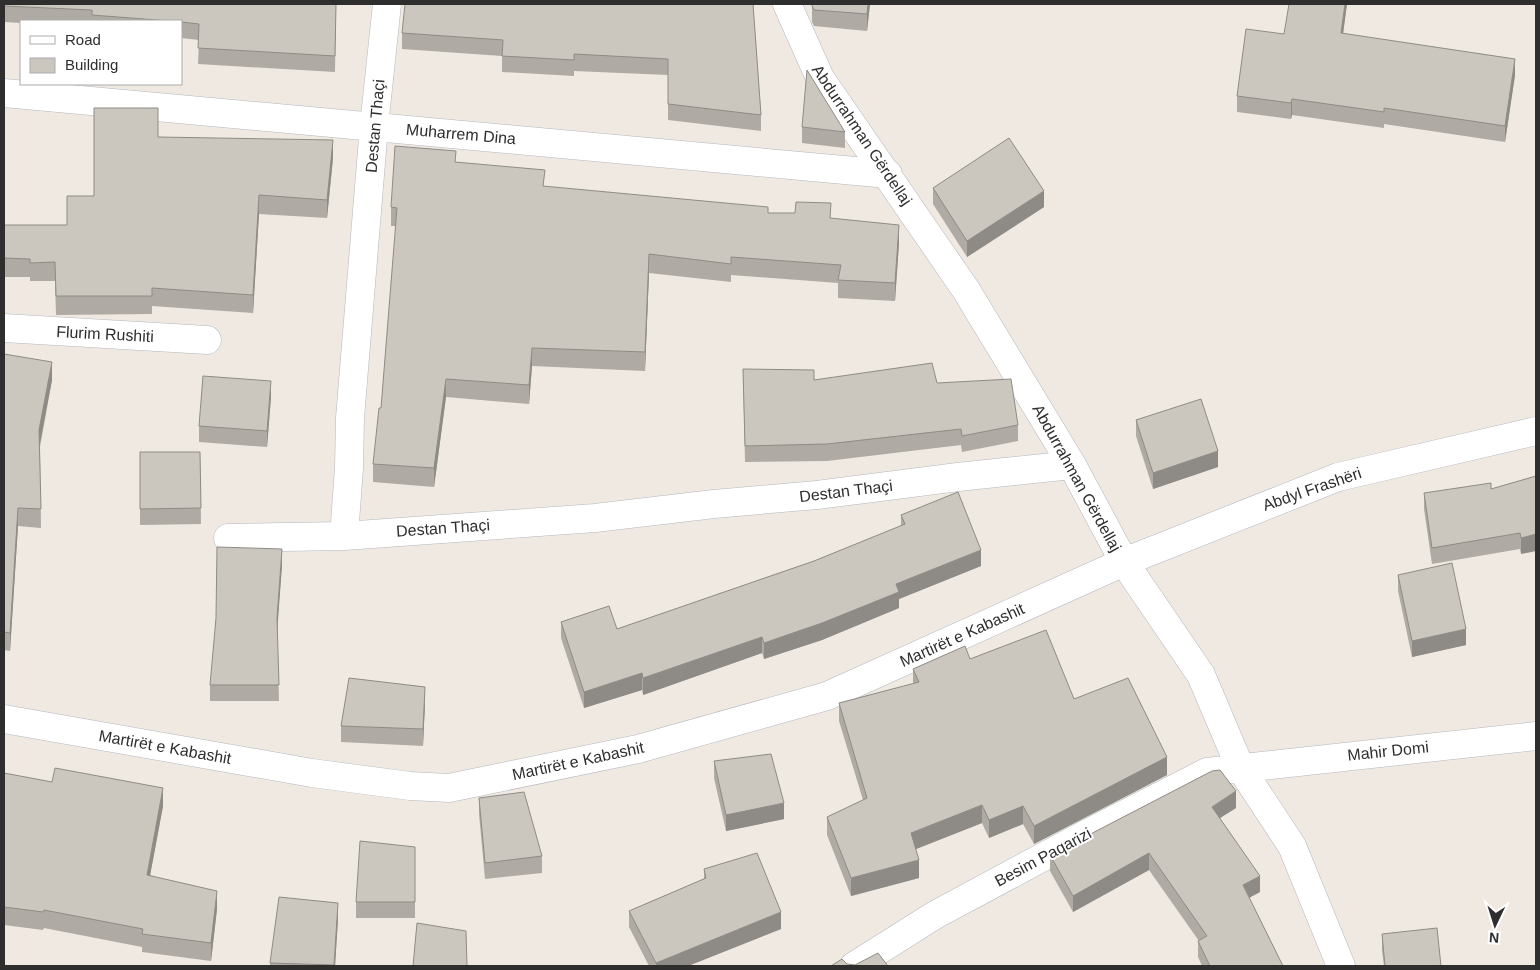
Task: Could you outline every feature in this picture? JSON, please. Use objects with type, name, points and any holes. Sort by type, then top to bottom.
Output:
[{"type":"street","name":"Destan Thaçi","points":[[387,4],[374,126],[350,418],[349,468],[344,536],[595,518],[714,504],[817,495],[1072,465]]},
{"type":"street","name":"Abdurrahman Gërdellaj","points":[[787,4],[820,78],[888,174],[966,290],[1072,465],[1124,562],[1201,675],[1240,767],[1292,846],[1342,966]]},
{"type":"street","name":"Muharrem Dina","points":[[4,93],[888,174]]},
{"type":"street","name":"Flurim Rushiti","points":[[4,328],[207,340]]},
{"type":"street","name":"Abdyl Frashëri","points":[[1124,562],[1338,476],[1536,431]]},
{"type":"street","points":[[228,538],[344,536]]},
{"type":"street","name":"Martirët e Kabashit","points":[[4,719],[312,774],[410,786],[449,788],[638,750],[827,696],[1124,562]]},
{"type":"street","name":"Mahir Domi","points":[[1240,767],[1536,736]]},
{"type":"street","name":"Besim Paqarizi","points":[[854,966],[935,915],[1084,835],[1207,772],[1240,767]]},
{"type":"building","points":[[4,4],[336,4],[335,56],[198,48],[199,24],[182,22],[182,20],[92,15],[92,10],[4,6]]},
{"type":"building","points":[[405,4],[753,4],[761,115],[668,104],[668,59],[574,54],[574,60],[502,56],[503,40],[402,33]]},
{"type":"building","points":[[812,4],[868,4],[867,14],[814,10]]},
{"type":"building","points":[[1289,4],[1345,4],[1341,33],[1515,59],[1505,126],[1384,108],[1384,112],[1292,99],[1291,103],[1237,96],[1246,29],[1284,34]]},
{"type":"building","points":[[807,70],[845,132],[802,127]]},
{"type":"building","points":[[94,108],[158,108],[158,137],[333,140],[327,200],[259,195],[253,295],[152,288],[152,296],[56,296],[55,262],[30,263],[30,259],[4,258],[4,225],[67,225],[67,196],[94,196]]},
{"type":"building","points":[[1009,138],[1044,191],[967,241],[933,188]]},
{"type":"building","points":[[395,146],[456,151],[455,162],[545,170],[543,186],[768,207],[768,213],[795,213],[796,202],[831,203],[830,218],[899,225],[895,283],[838,280],[841,265],[731,257],[731,264],[649,254],[645,352],[532,348],[529,385],[446,379],[434,468],[373,464],[379,408],[381,408],[397,208],[391,207]]},
{"type":"building","points":[[4,354],[52,362],[39,430],[41,509],[18,508],[10,633],[4,632]]},
{"type":"building","points":[[932,363],[937,383],[1011,379],[1018,425],[962,436],[961,429],[827,444],[745,446],[743,369],[814,370],[814,380]]},
{"type":"building","points":[[203,376],[271,381],[267,431],[199,426]]},
{"type":"building","points":[[1201,399],[1218,451],[1153,473],[1136,420]]},
{"type":"building","points":[[140,452],[200,452],[201,508],[140,509]]},
{"type":"building","points":[[1536,476],[1536,534],[1521,538],[1520,533],[1432,548],[1424,493],[1491,483],[1491,489]]},
{"type":"building","points":[[958,492],[981,550],[896,584],[899,592],[822,623],[764,643],[762,637],[643,678],[642,673],[584,692],[561,622],[609,606],[617,629],[814,561],[905,524],[901,515]]},
{"type":"building","points":[[217,547],[282,549],[277,618],[279,685],[210,685],[216,618]]},
{"type":"building","points":[[1452,563],[1466,629],[1412,641],[1398,575]]},
{"type":"building","points":[[1046,630],[1074,699],[1128,678],[1167,757],[1034,826],[1023,806],[989,820],[982,805],[911,833],[919,860],[851,878],[827,817],[867,798],[839,703],[919,682],[913,669],[965,646],[970,659]]},
{"type":"building","points":[[349,678],[425,687],[423,729],[341,726]]},
{"type":"building","points":[[771,754],[784,803],[726,815],[714,761]]},
{"type":"building","points":[[55,768],[163,788],[147,875],[217,891],[211,943],[142,934],[143,929],[44,910],[43,912],[4,907],[4,773],[52,782]]},
{"type":"building","points":[[1220,770],[1236,791],[1212,807],[1260,876],[1243,885],[1283,966],[1210,966],[1198,941],[1207,936],[1149,853],[1073,896],[1050,855],[1212,771]]},
{"type":"building","points":[[524,792],[542,856],[485,863],[479,798]]},
{"type":"building","points":[[360,841],[415,847],[415,902],[356,902]]},
{"type":"building","points":[[757,853],[781,912],[656,963],[629,911],[706,878],[704,869]]},
{"type":"building","points":[[279,897],[338,903],[334,965],[270,963]]},
{"type":"building","points":[[417,923],[466,931],[467,966],[413,966]]},
{"type":"building","points":[[1437,928],[1441,966],[1385,966],[1382,934]]},
{"type":"building","points":[[878,953],[888,966],[831,966],[842,959],[847,964],[855,965]]}]
